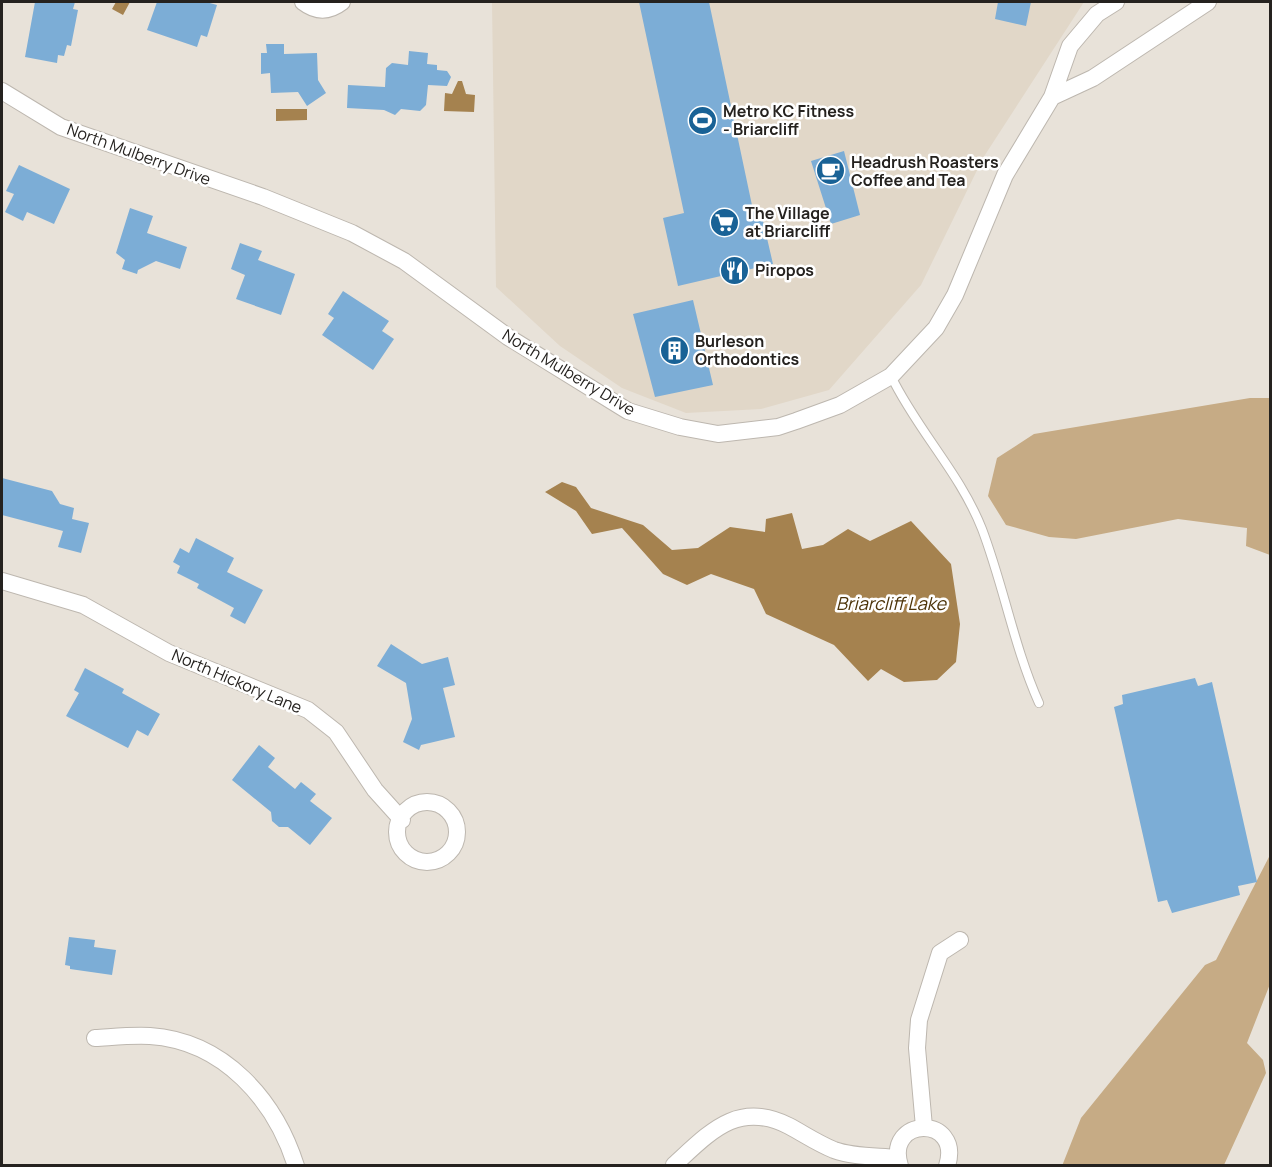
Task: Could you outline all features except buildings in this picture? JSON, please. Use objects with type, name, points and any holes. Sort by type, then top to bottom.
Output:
[{"type":"street","points":[[303,2],[309,7],[326,10],[342,2]]},
{"type":"street","name":"North Mulberry Drive","points":[[2,91],[69,130],[263,197],[352,233],[404,261],[508,337],[628,411],[654,420],[718,434],[778,427],[840,405],[891,376],[936,328],[955,295],[985,229],[1005,175],[1052,97],[1070,46],[1097,14],[1116,2]]},
{"type":"street","points":[[1052,97],[1093,78],[1208,2]]},
{"type":"street","name":"North Hickory Lane","points":[[2,581],[83,605],[186,661],[308,710],[336,732],[375,790],[402,820]]},
{"type":"street","points":[[924,1127],[917,1048],[919,1020],[940,953],[960,940]]},
{"type":"street","points":[[95,1038],[150,1036],[176,1041],[206,1052],[232,1067],[261,1096],[277,1119],[296,1166]]},
{"type":"street","points":[[674,1165],[710,1132],[725,1122],[746,1116],[769,1118],[837,1151],[899,1162],[897,1150],[903,1136],[909,1131],[924,1127],[940,1133],[946,1140],[950,1148],[947,1166]]},
{"type":"lane","points":[[891,376],[901,397],[960,484],[982,529],[1022,665],[1039,703]]},
{"type":"shaded area","name":"The Village at Briarcliff","points":[[492,2],[1084,2],[983,158],[921,285],[829,390],[761,409],[686,413],[622,388],[560,346],[496,287]]},
{"type":"shaded area","points":[[1250,398],[1270,398],[1270,555],[1246,546],[1247,528],[1178,519],[1076,539],[1049,537],[1006,525],[988,496],[997,458],[1034,434]]},
{"type":"shaded area","points":[[1270,855],[1270,984],[1247,1043],[1263,1060],[1266,1073],[1224,1165],[1062,1166],[1081,1118],[1205,965],[1216,960]]},
{"type":"water","points":[[116,2],[130,2],[123,15],[112,9]]},
{"type":"water","points":[[458,81],[462,81],[466,94],[475,95],[474,112],[444,111],[445,93],[452,94]]},
{"type":"water","points":[[276,109],[307,109],[307,120],[276,121]]},
{"type":"water","name":"Briarcliff Lake","points":[[562,482],[576,487],[591,508],[643,525],[672,550],[698,548],[730,527],[765,532],[766,519],[792,513],[802,549],[823,545],[848,529],[870,541],[911,521],[951,564],[960,624],[956,662],[937,680],[904,682],[881,669],[868,681],[834,645],[766,614],[754,589],[711,574],[687,585],[663,574],[622,528],[592,534],[576,511],[545,492]]},
{"type":"place","name":"Metro KC Fitness - Briarcliff","points":[[702,120]]},
{"type":"place","name":"Headrush Roasters Coffee and Tea","points":[[830,171]]},
{"type":"place","name":"The Village at Briarcliff","points":[[724,222]]},
{"type":"place","name":"Piropos","points":[[734,270]]},
{"type":"place","name":"Burleson Orthodontics","points":[[674,350]]}]
